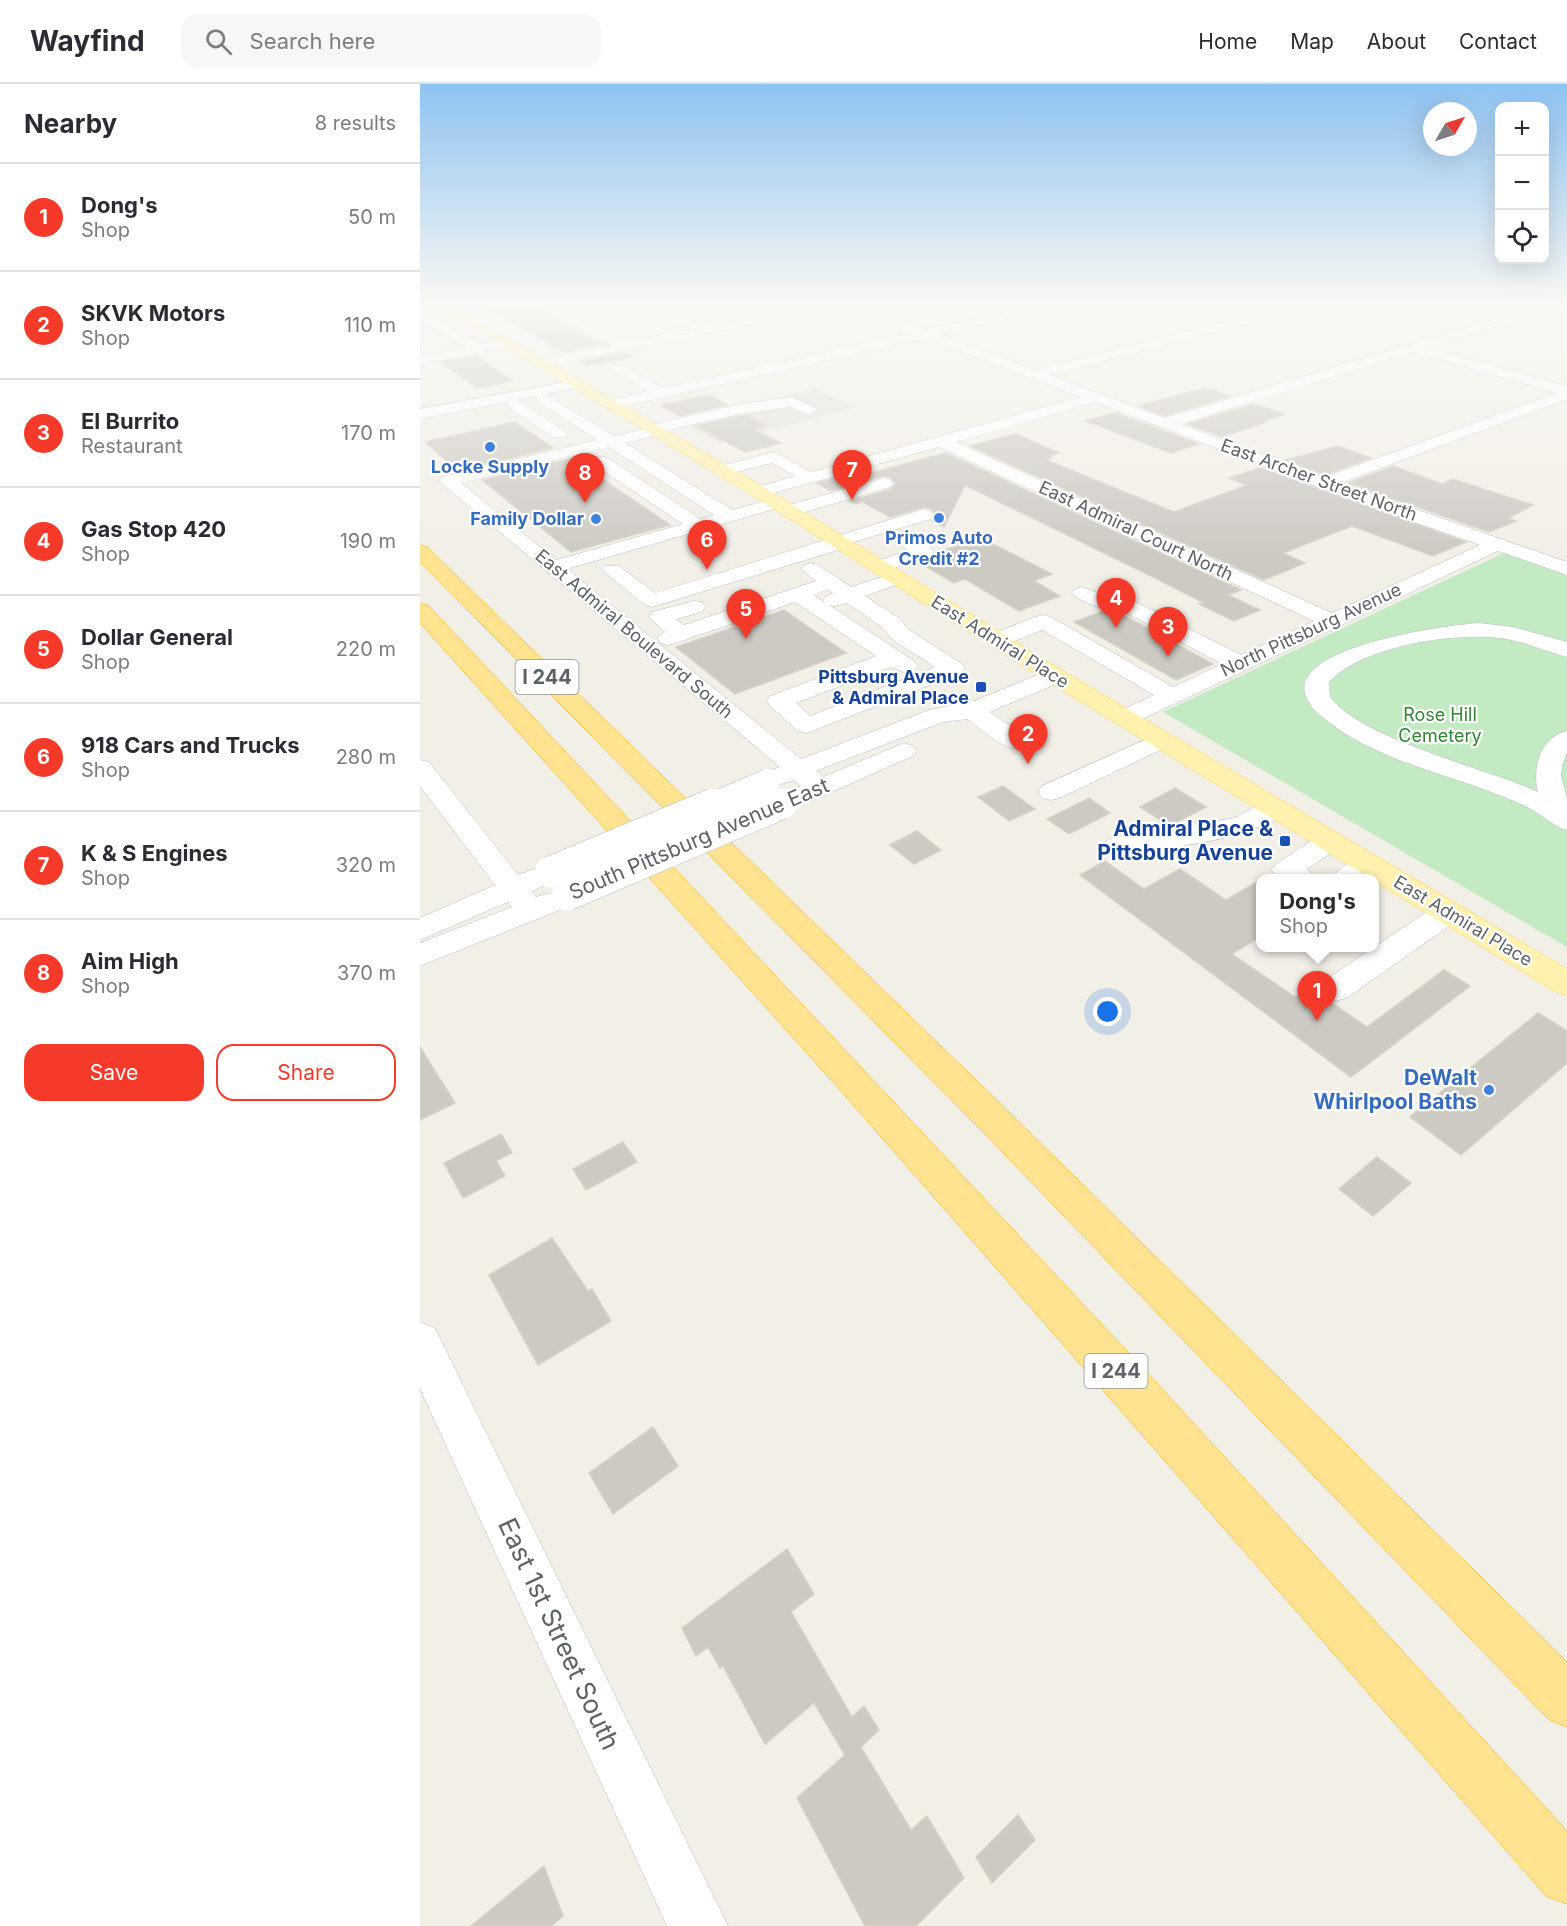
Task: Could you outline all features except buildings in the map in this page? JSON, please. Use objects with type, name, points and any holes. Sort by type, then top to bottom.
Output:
[{"type":"highway","name":"I 244","points":[[420,551],[1008,1133],[1567,1700]]},
{"type":"highway","name":"I 244","points":[[420,610],[678,888],[1263,1533],[1567,1875]]},
{"type":"main road","name":"East Admiral Place","points":[[579,386],[780,505],[1055,676],[1330,841],[1358,872]]},
{"type":"main road","name":"East Admiral Place","points":[[1379,881],[1448,912],[1567,984]]},
{"type":"street","points":[[447,409],[474,412],[520,408],[572,386]]},
{"type":"street","points":[[649,386],[662,393]]},
{"type":"street","points":[[420,414],[546,398],[605,401],[638,399],[693,386]]},
{"type":"street","name":"East Archer Street North","points":[[1066,386],[1326,483],[1567,568]]},
{"type":"street","points":[[1166,423],[1288,386]]},
{"type":"street","points":[[1546,386],[1567,392]]},
{"type":"street","points":[[1326,483],[1567,392]]},
{"type":"street","points":[[546,398],[747,530]]},
{"type":"street","points":[[553,567],[693,533],[747,530],[811,477],[1098,398]]},
{"type":"street","points":[[638,399],[670,417],[651,428]]},
{"type":"street","points":[[582,449],[612,442],[651,428],[740,409],[792,402],[809,410]]},
{"type":"street","points":[[520,408],[582,449],[693,533]]},
{"type":"street","points":[[629,415],[659,411]]},
{"type":"street","name":"East Admiral Court North","points":[[940,441],[1331,621]]},
{"type":"street","name":"East Admiral Boulevard South","points":[[582,449],[448,481],[819,788]]},
{"type":"street","points":[[722,471],[774,457],[811,477]]},
{"type":"street","points":[[884,483],[729,517],[693,533],[640,562],[612,570],[652,601],[839,542],[889,532],[924,515]]},
{"type":"street","points":[[857,514],[924,551],[879,567]]},
{"type":"street","name":"North Pittsburg Avenue","points":[[1125,718],[1498,544]]},
{"type":"street","points":[[680,633],[660,617],[859,554]]},
{"type":"street","points":[[811,569],[891,623],[901,635],[953,669],[807,726],[779,701],[893,658]]},
{"type":"street","points":[[646,645],[680,633],[807,600],[840,589],[897,578]]},
{"type":"street","points":[[1082,593],[1102,602],[1123,603],[1240,664]]},
{"type":"street","points":[[807,600],[1019,743]]},
{"type":"street","points":[[997,640],[1043,622],[1172,696]]},
{"type":"street","points":[[1564,819],[1522,794],[1386,743],[1339,718],[1318,697],[1315,687],[1319,676],[1341,660],[1393,643],[1458,631],[1510,633],[1567,650]]},
{"type":"street","name":"South Pittsburg Avenue East","points":[[559,884],[796,769],[938,716],[971,711],[1055,676]]},
{"type":"street","name":"South Pittsburg Avenue East","points":[[420,930],[522,899],[790,800],[955,729],[971,711]]},
{"type":"street","points":[[1564,819],[1549,785],[1547,763],[1559,745],[1567,739]]},
{"type":"street","points":[[1051,792],[1162,741]]},
{"type":"street","points":[[1482,779],[1547,763]]},
{"type":"street","points":[[420,768],[522,899]]},
{"type":"street","points":[[1117,846],[1211,832],[1244,824],[1274,808]]},
{"type":"street","points":[[1293,874],[1286,870],[1330,841]]},
{"type":"street","name":"South Pittsburg Avenue East","points":[[420,955],[522,899]]},
{"type":"street","points":[[1336,989],[1448,912]]},
{"type":"street","name":"East 1st Street South","points":[[420,1342],[698,1926]]},
{"type":"shaded area","points":[[815,389],[855,407],[721,443],[680,421]]},
{"type":"green space","name":"Rose Hill Cemetery","points":[[1506,552],[1567,576],[1567,947],[1163,712]]},
{"type":"place","name":"Locke Supply","points":[[490,447]]},
{"type":"place","name":"K & S Engines","points":[[852,500]]},
{"type":"place","name":"Aim High","points":[[585,503]]},
{"type":"place","name":"Primos Auto Credit #2","points":[[939,518]]},
{"type":"place","name":"Family Dollar","points":[[596,519]]},
{"type":"place","name":"918 Cars and Trucks","points":[[707,570]]},
{"type":"place","name":"Gas Stop 420","points":[[1116,628]]},
{"type":"place","name":"Dollar General","points":[[746,639]]},
{"type":"place","name":"El Burrito","points":[[1168,657]]},
{"type":"place","name":"Pittsburg Avenue & Admiral Place","points":[[981,687]]},
{"type":"place","name":"SKVK Motors","points":[[1028,764]]},
{"type":"place","name":"Admiral Place & Pittsburg Avenue","points":[[1285,841]]},
{"type":"place","name":"Dong's","points":[[1317,1021]]},
{"type":"place","name":"DeWalt Whirlpool Baths","points":[[1489,1090]]}]
